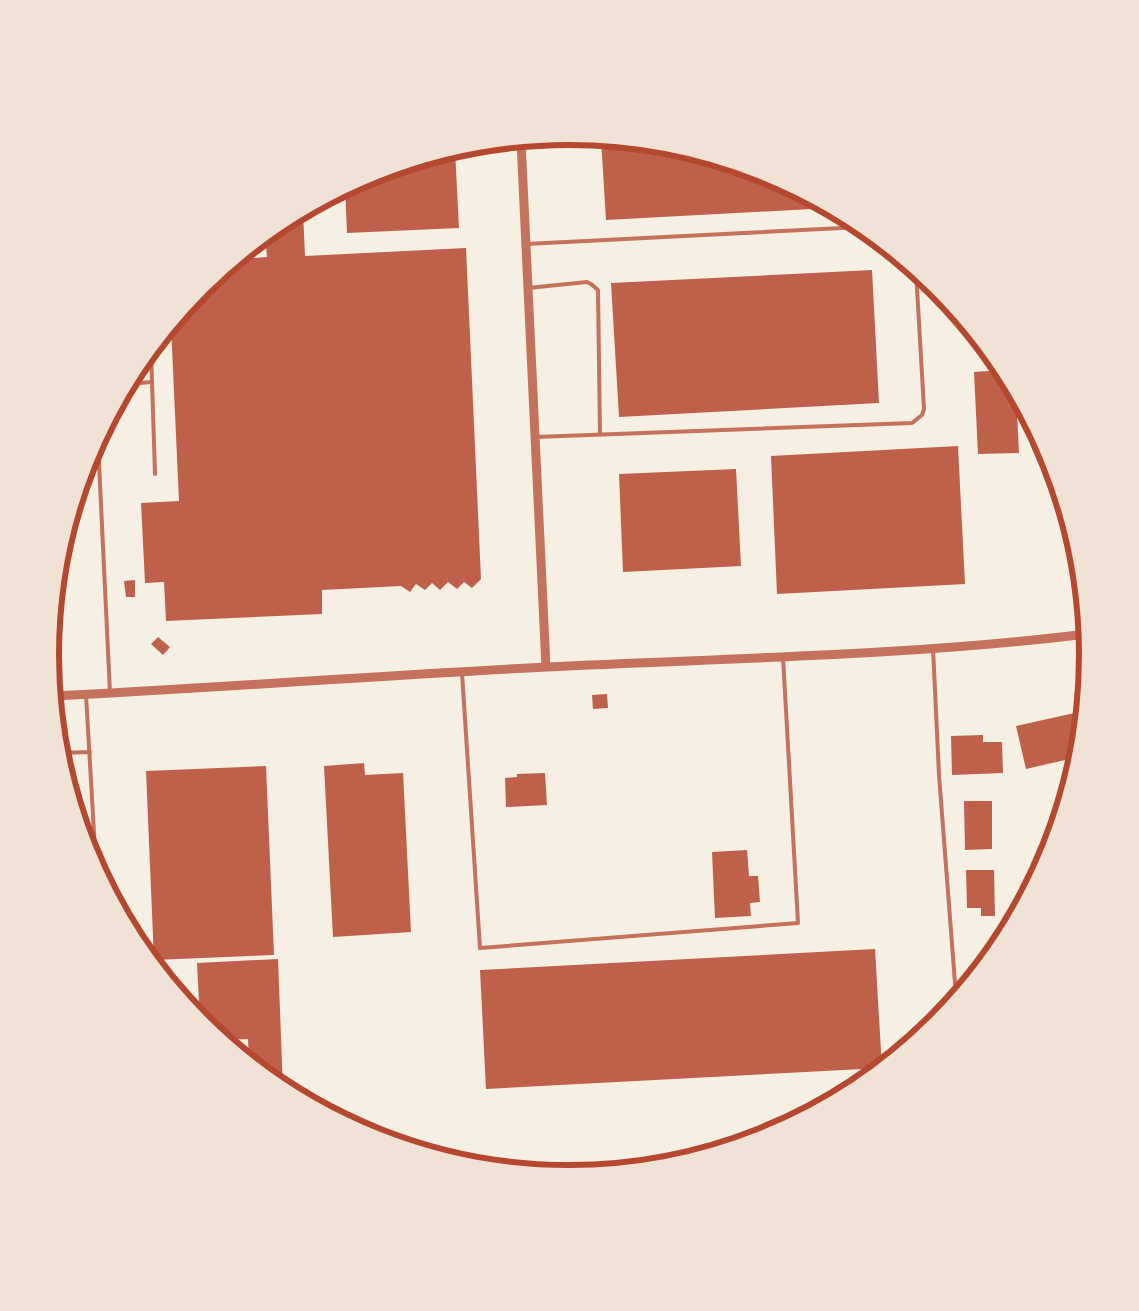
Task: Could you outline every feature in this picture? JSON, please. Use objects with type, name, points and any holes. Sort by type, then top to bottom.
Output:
[{"type":"street","points":[[521,147],[546,667]]},
{"type":"street","points":[[61,696],[546,667],[784,657],[933,648],[1079,635]]},
{"type":"lane","points":[[526,244],[848,228]]},
{"type":"lane","points":[[535,437],[912,423],[922,415],[924,409],[917,281]]},
{"type":"lane","points":[[528,288],[587,282],[598,290],[600,435]]},
{"type":"lane","points":[[151,363],[155,474]]},
{"type":"lane","points":[[138,383],[152,382]]},
{"type":"lane","points":[[99,458],[110,693]]},
{"type":"lane","points":[[933,648],[939,775],[956,990]]},
{"type":"lane","points":[[462,672],[480,948],[798,923],[784,657]]},
{"type":"lane","points":[[86,694],[95,842]]},
{"type":"lane","points":[[69,753],[90,752]]},
{"type":"building","points":[[601,146],[636,149],[702,162],[765,184],[817,209],[606,220]]},
{"type":"building","points":[[455,158],[459,228],[347,233],[345,196],[405,172]]},
{"type":"building","points":[[303,220],[305,256],[466,248],[481,579],[472,588],[464,582],[457,589],[448,582],[440,590],[432,583],[425,590],[416,584],[410,592],[401,586],[322,590],[322,614],[166,621],[164,582],[145,583],[141,503],[179,501],[171,336],[208,294],[233,271],[249,258],[267,257],[266,245]]},
{"type":"building","points":[[872,270],[879,403],[619,417],[611,283]]},
{"type":"building","points":[[993,371],[1012,400],[1017,409],[1019,453],[978,454],[974,372]]},
{"type":"building","points":[[958,446],[965,584],[777,594],[771,456]]},
{"type":"building","points":[[736,469],[741,566],[623,572],[619,474]]},
{"type":"building","points":[[135,580],[135,597],[126,597],[124,581]]},
{"type":"building","points":[[158,637],[170,647],[163,655],[151,644]]},
{"type":"building","points":[[607,694],[608,708],[593,709],[592,695]]},
{"type":"building","points":[[1077,712],[1068,763],[1065,764],[1065,760],[1026,769],[1016,726]]},
{"type":"building","points":[[983,735],[983,742],[1002,742],[1003,773],[952,775],[951,736]]},
{"type":"building","points":[[364,763],[365,775],[403,773],[411,932],[333,937],[324,766]]},
{"type":"building","points":[[266,766],[274,955],[160,960],[154,951],[146,771]]},
{"type":"building","points":[[545,773],[547,805],[506,807],[505,778],[517,777],[517,774]]},
{"type":"building","points":[[964,801],[992,801],[992,849],[965,850]]},
{"type":"building","points":[[747,850],[749,876],[758,876],[760,902],[750,903],[751,916],[715,918],[712,852]]},
{"type":"building","points":[[966,870],[994,870],[995,916],[981,916],[981,908],[967,908]]},
{"type":"building","points":[[875,949],[882,1060],[869,1069],[486,1089],[480,970]]},
{"type":"building","points":[[278,959],[283,1078],[249,1053],[248,1039],[233,1040],[199,1008],[197,963]]}]
